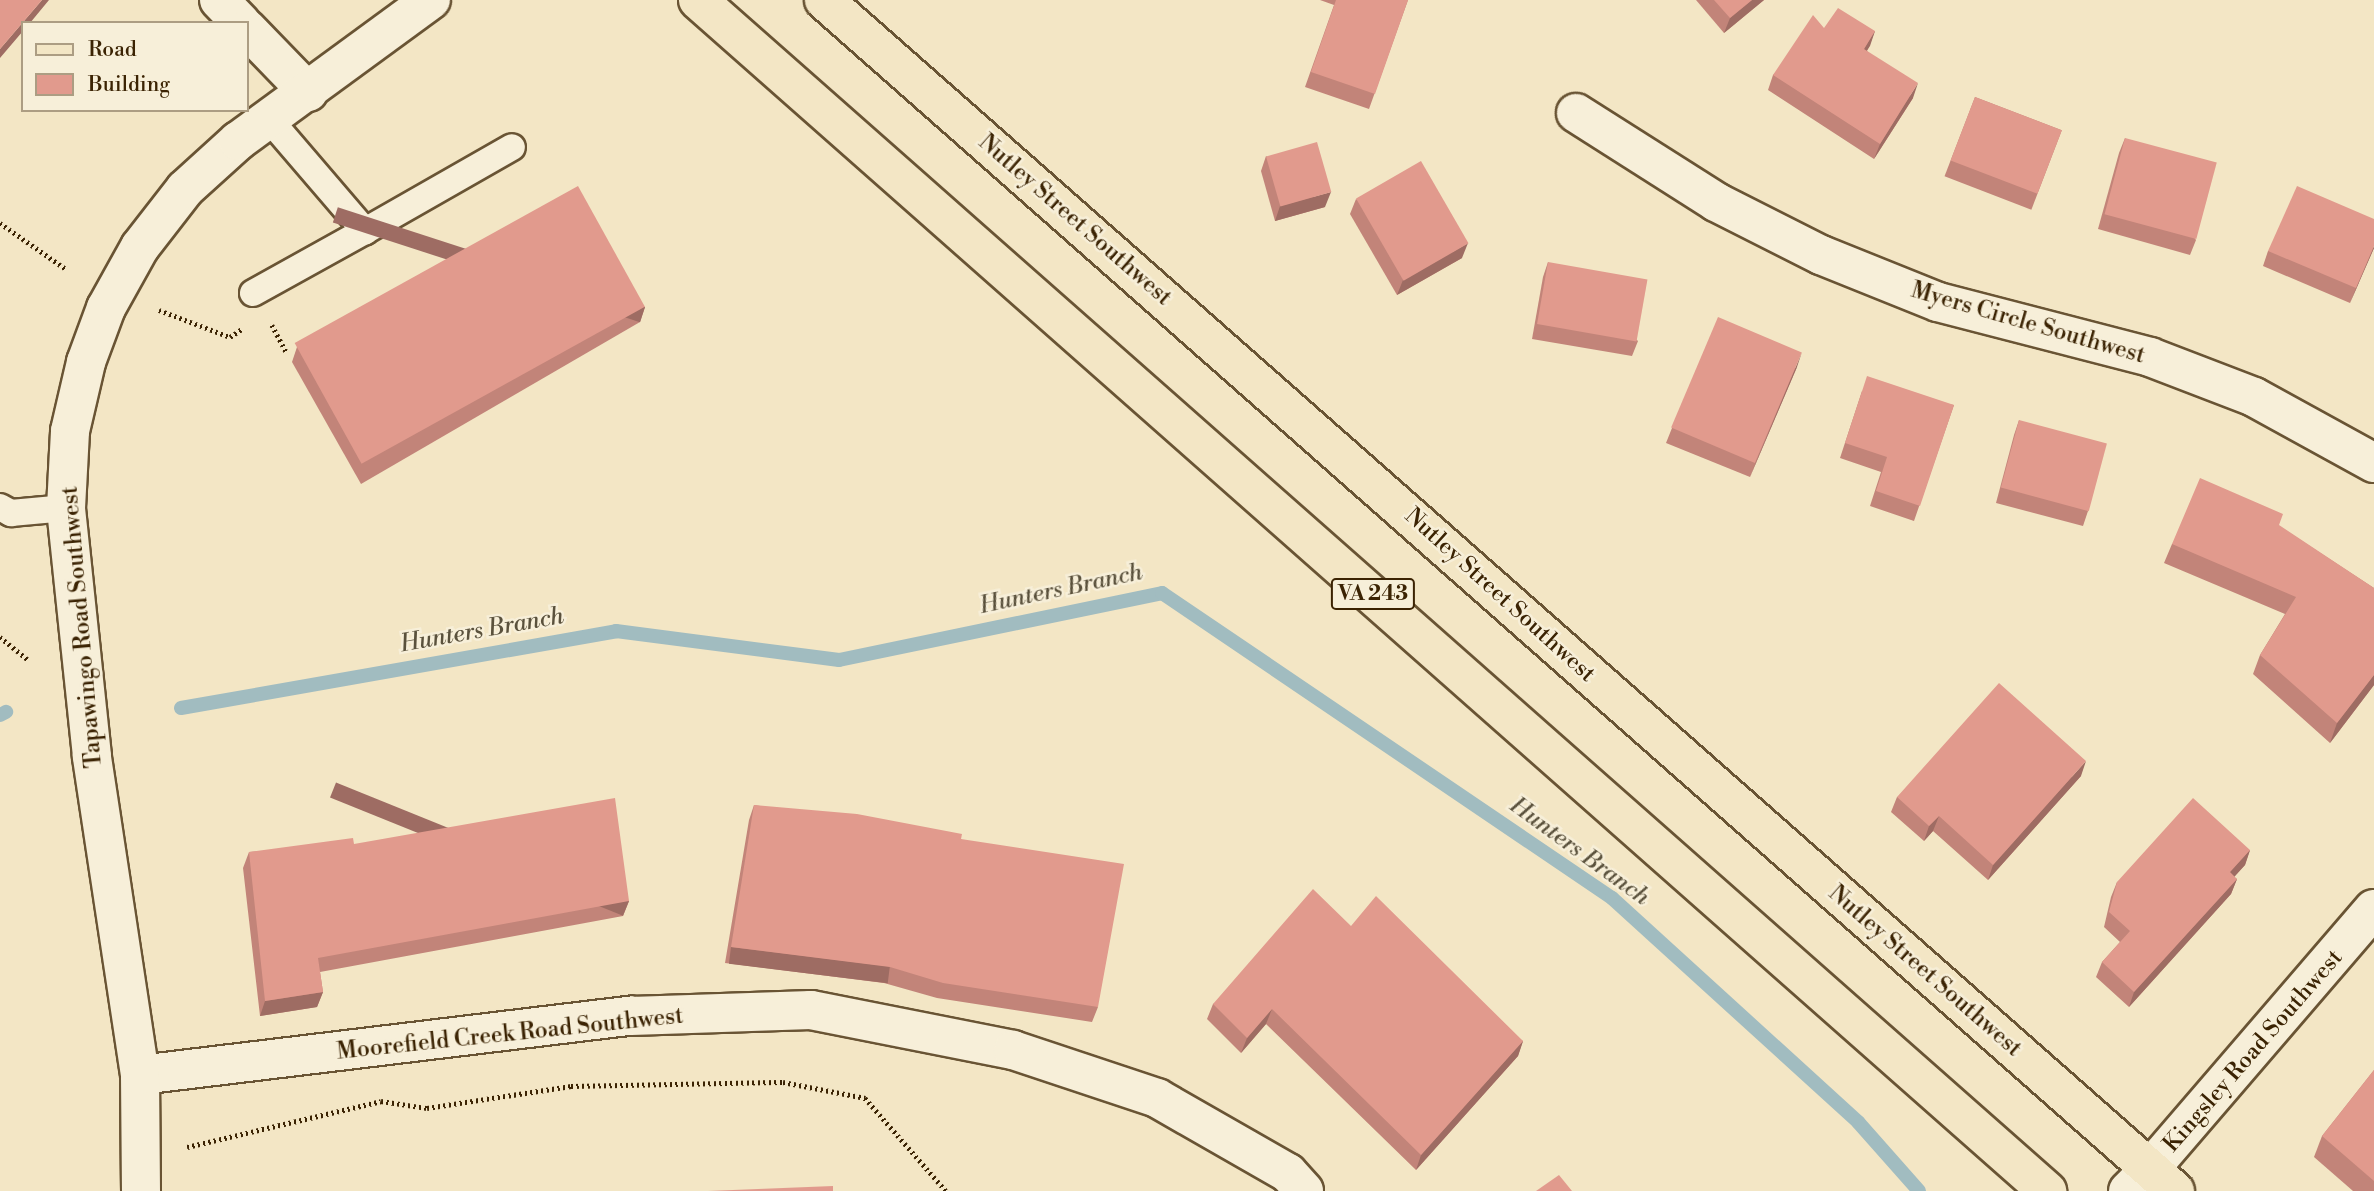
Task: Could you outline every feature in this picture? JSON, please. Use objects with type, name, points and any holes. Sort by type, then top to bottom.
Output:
[{"type":"main road","name":"VA 243","points":[[698,0],[2046,1191]]},
{"type":"main road","name":"Nutley Street Southwest","points":[[824,0],[2151,1184]]},
{"type":"street","points":[[219,0],[239,21]]},
{"type":"street","name":"Tapawingo Road Southwest","points":[[141,1191],[140,1075],[92,756],[66,508],[70,431],[106,308],[141,247],[185,189],[269,119],[431,0]]},
{"type":"street","points":[[248,30],[308,92]]},
{"type":"street","name":"Myers Circle Southwest","points":[[1576,113],[1716,202],[1821,255],[1938,302],[2150,358],[2254,397],[2374,463]]},
{"type":"street","name":"Kingsley Road Southwest","points":[[2151,1184],[2374,909]]},
{"type":"street","name":"Moorefield Creek Road Southwest","points":[[140,1075],[631,1016],[811,1010],[1013,1050],[1157,1098],[1288,1173],[1304,1191]]},
{"type":"lane","points":[[269,119],[365,230]]},
{"type":"lane","points":[[253,293],[512,147]]},
{"type":"lane","points":[[0,508],[11,513],[66,508]]},
{"type":"path","points":[[0,223],[66,269]]},
{"type":"path","points":[[0,637],[30,660]]},
{"type":"path","points":[[187,1147],[380,1101],[427,1108],[571,1086],[783,1083],[865,1098],[946,1191]]},
{"type":"building","points":[[0,0],[42,0],[24,21],[21,21],[0,49]]},
{"type":"building","points":[[1336,0],[1408,0],[1375,94],[1311,72]]},
{"type":"building","points":[[1714,0],[1752,0],[1730,18]]},
{"type":"building","points":[[1838,8],[1875,31],[1864,49],[1918,83],[1880,144],[1773,75],[1813,15],[1824,28]]},
{"type":"building","points":[[1975,97],[2062,130],[2037,194],[1951,160]]},
{"type":"building","points":[[2125,138],[2217,163],[2196,239],[2105,214]]},
{"type":"building","points":[[1317,142],[1331,192],[1280,207],[1266,157]]},
{"type":"building","points":[[1421,161],[1468,243],[1404,281],[1356,198]]},
{"type":"building","points":[[578,186],[645,307],[362,464],[295,343]]},
{"type":"building","points":[[2297,186],[2374,219],[2374,246],[2356,288],[2268,251]]},
{"type":"building","points":[[1548,262],[1647,280],[1637,342],[1537,324]]},
{"type":"building","points":[[1718,317],[1802,353],[1755,463],[1671,427]]},
{"type":"building","points":[[1867,376],[1954,405],[1920,506],[1876,491],[1887,457],[1845,443]]},
{"type":"building","points":[[2019,420],[2107,444],[2089,511],[2001,488]]},
{"type":"building","points":[[2200,478],[2283,514],[2279,525],[2374,588],[2374,675],[2337,723],[2260,655],[2296,597],[2172,544]]},
{"type":"building","points":[[1999,683],[2086,761],[1993,865],[1939,816],[1929,826],[1897,797]]},
{"type":"building","points":[[615,798],[629,901],[318,958],[323,992],[265,1001],[249,852],[353,838],[354,844]]},
{"type":"building","points":[[2193,798],[2250,850],[2230,872],[2237,879],[2134,992],[2102,962],[2130,931],[2109,912],[2117,882]]},
{"type":"building","points":[[754,805],[857,814],[962,834],[961,839],[1124,864],[1098,1007],[943,983],[890,967],[731,947]]},
{"type":"building","points":[[1313,889],[1351,926],[1376,896],[1523,1041],[1421,1155],[1272,1009],[1247,1038],[1213,1004]]},
{"type":"building","points":[[2374,1070],[2374,1181],[2322,1136]]},
{"type":"building","points":[[1559,1175],[1572,1191],[1536,1191]]},
{"type":"building","points":[[833,1186],[833,1191],[708,1191]]},
{"type":"waterway","name":"Hunters Branch","points":[[181,708],[616,631],[839,660],[1162,593],[1612,898],[1858,1122],[1919,1191]]},
{"type":"waterway","name":"Hunters Branch","points":[[0,715],[6,712]]}]
